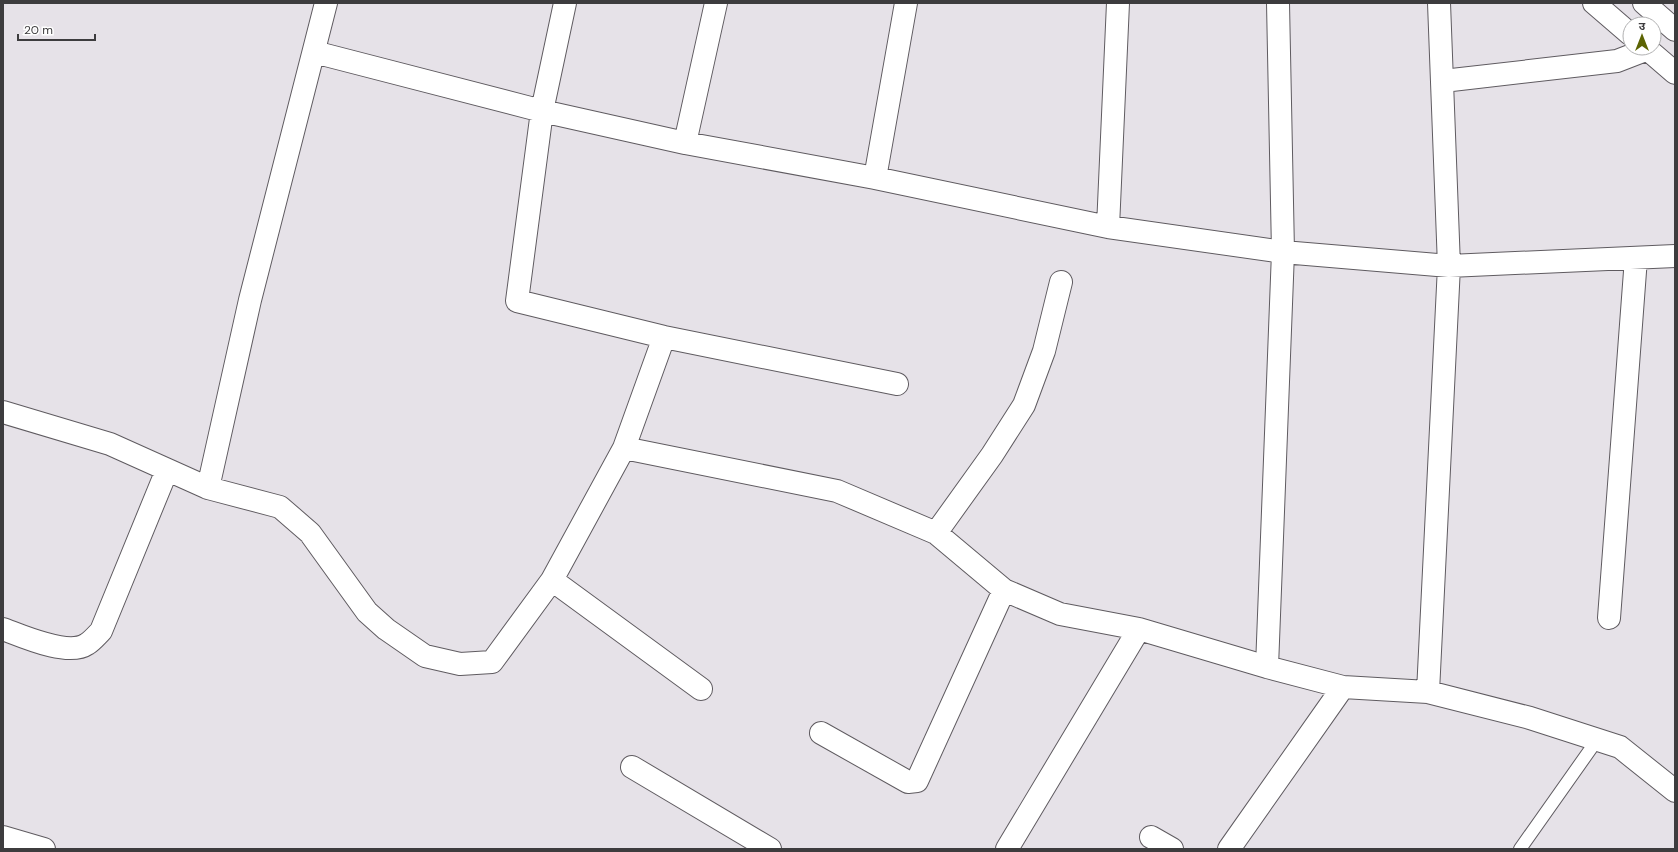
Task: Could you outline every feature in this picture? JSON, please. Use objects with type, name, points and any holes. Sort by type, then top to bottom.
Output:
[{"type":"street","points":[[208,488],[250,300],[326,3]]},
{"type":"street","points":[[565,3],[542,111],[517,301],[664,337],[897,384]]},
{"type":"street","points":[[686,143],[716,3]]},
{"type":"street","points":[[876,178],[906,3]]},
{"type":"street","points":[[1108,227],[1118,3]]},
{"type":"street","points":[[1267,667],[1283,252],[1278,3]]},
{"type":"street","points":[[1428,692],[1449,266],[1440,3]]},
{"type":"street","points":[[1594,3],[1622,27]]},
{"type":"street","points":[[1644,3],[1675,30]]},
{"type":"street","points":[[314,52],[542,111],[686,143],[876,178],[1108,227],[1283,252],[1449,266],[1675,256]]},
{"type":"street","points":[[1442,81],[1617,61],[1630,56]]},
{"type":"street","points":[[1655,56],[1675,73]]},
{"type":"street","points":[[1609,618],[1636,258]]},
{"type":"street","points":[[936,533],[992,455],[1024,405],[1044,351],[1061,282]]},
{"type":"street","points":[[3,412],[110,444],[208,488],[280,506],[310,533],[367,612],[386,629],[425,656],[460,664],[492,662],[552,580],[624,448],[664,337]]},
{"type":"street","points":[[624,448],[837,491],[936,533],[1004,590],[1060,614],[1139,629],[1267,667],[1343,687],[1428,692],[1530,718],[1620,747],[1675,791]]},
{"type":"street","points":[[3,629],[46,645],[72,648],[87,645],[101,631],[167,470]]},
{"type":"street","points":[[552,580],[702,689]]},
{"type":"street","points":[[821,733],[908,782],[918,781],[1004,590]]},
{"type":"street","points":[[1006,849],[1139,629]]},
{"type":"street","points":[[1229,849],[1343,687]]},
{"type":"street","points":[[632,767],[770,849]]},
{"type":"street","points":[[3,837],[44,849]]},
{"type":"street","points":[[1151,837],[1172,849]]},
{"type":"lane","points":[[1520,849],[1597,740]]}]
